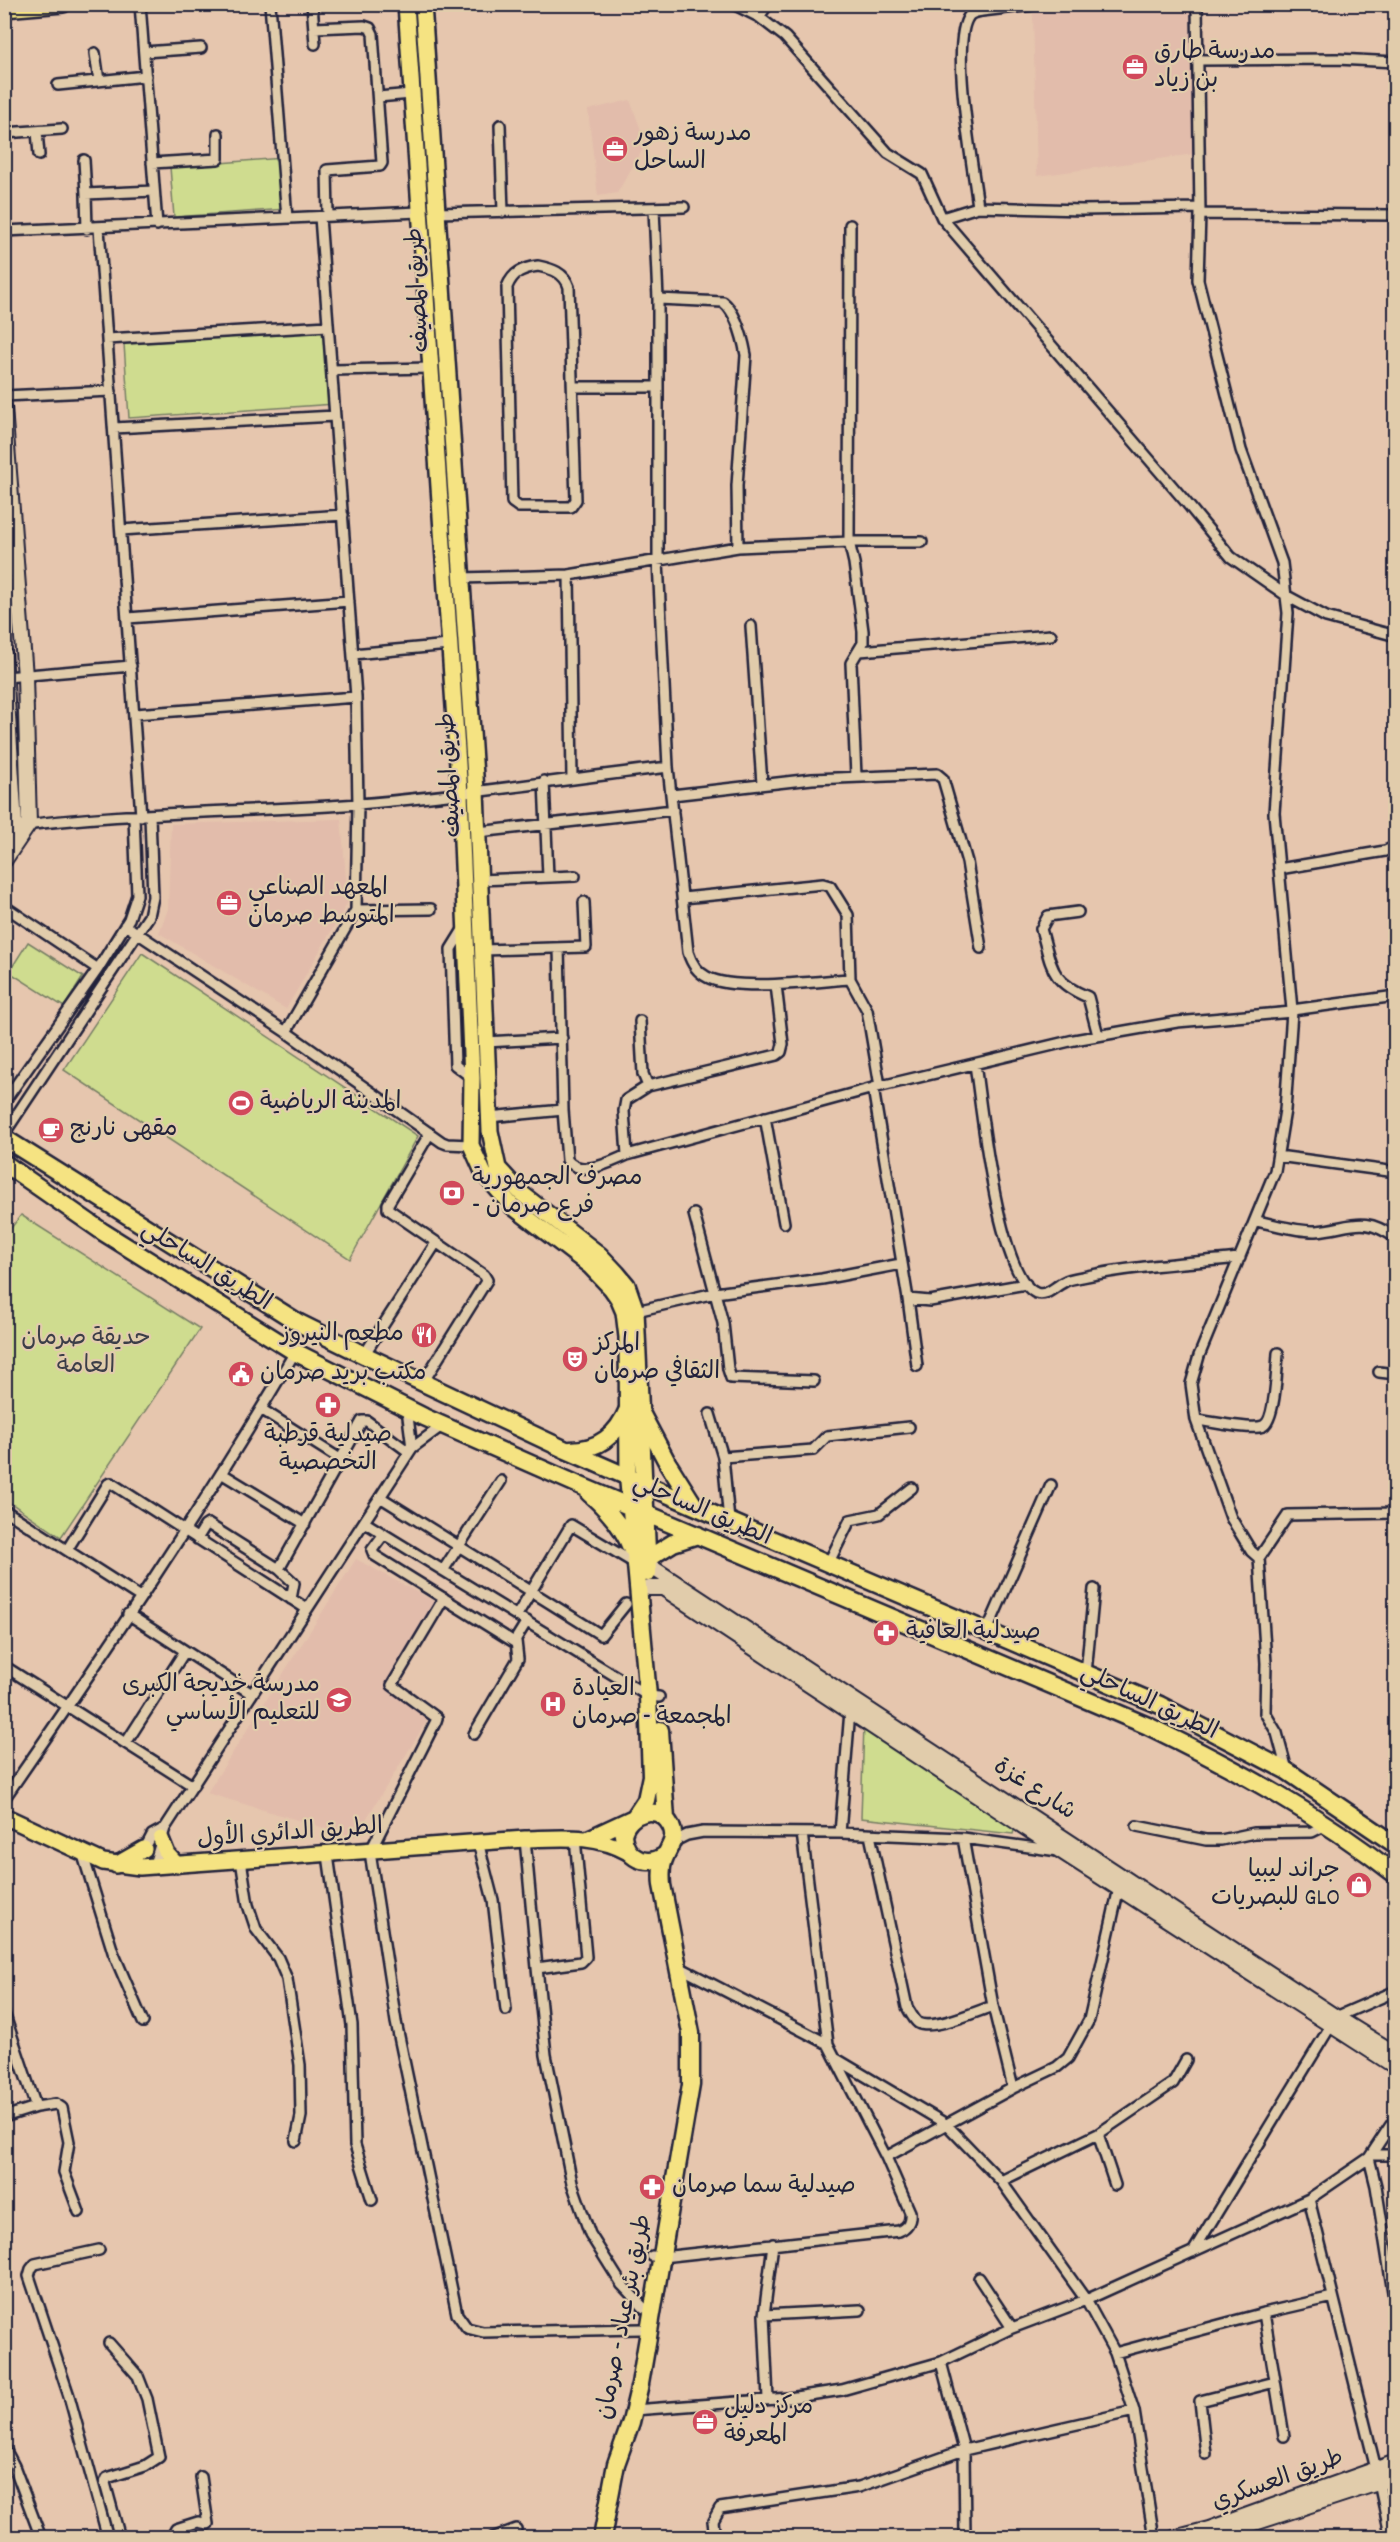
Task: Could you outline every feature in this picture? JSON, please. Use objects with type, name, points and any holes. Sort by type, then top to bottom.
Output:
[{"type":"highway","name":"الطريق الساحلي","points":[[4,1136],[299,1323],[422,1384],[566,1450],[1160,1705],[1287,1771],[1391,1841]]},
{"type":"highway","name":"الطريق الساحلي","points":[[4,1163],[103,1232],[295,1352],[443,1425],[581,1486],[1148,1726],[1206,1754],[1326,1825],[1395,1875]]},
{"type":"highway","points":[[566,1450],[582,1450],[598,1446],[612,1437],[634,1411],[695,1505]]},
{"type":"highway","points":[[581,1486],[614,1519],[644,1563],[649,1588],[653,1696],[651,1784],[646,1800],[623,1835],[635,1856],[654,1861],[669,1848],[673,1832],[667,1821],[653,1696],[644,1563],[636,1480]]},
{"type":"highway","points":[[644,1563],[673,1543],[698,1535]]},
{"type":"highway","points":[[633,1817],[649,1812],[667,1821]]},
{"type":"highway","points":[[1372,1857],[1391,1841]]},
{"type":"highway","name":"طريق بئر عياد - صرمان","points":[[592,2538],[604,2473],[625,2410],[692,2075],[691,2033],[662,1885],[669,1848]]},
{"type":"highway","name":"طريق بئر عياد - صرمان","points":[[602,2538],[616,2464],[634,2410],[684,2085],[685,2056],[653,1886],[649,1872],[635,1856]]},
{"type":"main road","points":[[4,9],[63,4]]},
{"type":"main road","name":"طريق المصيف","points":[[406,4],[449,645],[468,792],[478,832],[489,1117],[498,1168],[521,1193],[600,1255],[627,1285],[636,1311],[634,1411],[636,1480]]},
{"type":"main road","name":"طريق المصيف","points":[[423,4],[461,578],[468,792],[466,926],[471,1146],[484,1174],[512,1206],[590,1266],[618,1298],[624,1312],[634,1411]]},
{"type":"main road","name":"الطريق الدائري الأول","points":[[4,1816],[103,1862],[146,1868],[478,1842],[582,1838]]},
{"type":"main road","points":[[582,1838],[633,1817]]},
{"type":"main road","points":[[163,1834],[167,1854],[177,1865]]},
{"type":"main road","points":[[582,1838],[609,1843],[635,1856]]},
{"type":"main road","points":[[116,1865],[144,1849]]},
{"type":"street","points":[[140,4],[157,225]]},
{"type":"street","points":[[270,4],[287,218]]},
{"type":"street","points":[[312,4],[315,44]]},
{"type":"street","points":[[734,4],[759,17],[785,37],[888,153],[922,174],[942,218],[1231,557],[1287,596],[1326,617],[1395,636]]},
{"type":"street","points":[[759,17],[768,4]]},
{"type":"street","points":[[978,207],[960,59],[966,23],[973,13],[982,10],[1042,4]]},
{"type":"street","points":[[1197,4],[1199,289],[1241,450],[1282,563],[1288,613],[1274,813],[1292,1011],[1285,1110],[1275,1171],[1194,1371],[1191,1391],[1196,1420],[1231,1518],[1251,1551],[1259,1558]]},
{"type":"street","points":[[286,1032],[356,910],[358,804],[356,697],[328,326],[324,216],[327,170],[380,166],[382,163],[373,34],[370,28],[364,26],[314,28]]},
{"type":"street","points":[[144,52],[201,48]]},
{"type":"street","points":[[95,53],[99,81]]},
{"type":"street","points":[[1198,60],[1337,59],[1395,62]]},
{"type":"street","points":[[58,85],[146,76]]},
{"type":"street","points":[[378,97],[411,94]]},
{"type":"street","points":[[500,125],[503,212]]},
{"type":"street","points":[[4,134],[62,129]]},
{"type":"street","points":[[37,131],[39,155]]},
{"type":"street","points":[[152,164],[218,159],[218,134]]},
{"type":"street","points":[[84,160],[87,229]]},
{"type":"street","points":[[86,194],[154,191]]},
{"type":"street","points":[[437,213],[684,207]]},
{"type":"street","points":[[942,218],[978,207],[1395,215]]},
{"type":"street","points":[[654,208],[658,299],[658,561],[668,767],[688,952],[691,961],[703,975],[718,981],[776,985],[850,979]]},
{"type":"street","points":[[4,231],[420,212]]},
{"type":"street","points":[[849,225],[849,542],[863,631],[860,651],[851,663],[856,776]]},
{"type":"street","points":[[4,1136],[150,916],[153,897],[142,816],[99,228]]},
{"type":"street","points":[[538,266],[559,273],[567,280],[574,387],[575,503],[571,507],[519,507],[512,502],[507,287],[510,279],[517,272],[538,266]]},
{"type":"street","points":[[658,299],[723,302],[730,307],[744,342],[746,355],[737,486],[738,547]]},
{"type":"street","points":[[107,339],[328,326]]},
{"type":"street","points":[[332,370],[431,368]]},
{"type":"street","points":[[574,387],[658,387]]},
{"type":"street","points":[[4,396],[111,392]]},
{"type":"street","points":[[4,408],[25,676],[29,824],[4,861]]},
{"type":"street","points":[[114,428],[335,416]]},
{"type":"street","points":[[121,530],[343,515]]},
{"type":"street","points":[[461,578],[569,575],[738,547],[849,542],[922,542]]},
{"type":"street","points":[[569,575],[572,778]]},
{"type":"street","points":[[128,618],[349,601]]},
{"type":"street","points":[[751,626],[762,784]]},
{"type":"street","points":[[860,651],[1051,635]]},
{"type":"street","points":[[353,654],[449,645]]},
{"type":"street","points":[[4,653],[10,827],[4,842]]},
{"type":"street","points":[[6,677],[131,666]]},
{"type":"street","points":[[135,714],[356,697]]},
{"type":"street","points":[[10,827],[142,816],[358,804],[668,767]]},
{"type":"street","points":[[672,795],[856,776],[940,775],[962,841],[981,948]]},
{"type":"street","points":[[544,781],[548,877]]},
{"type":"street","points":[[478,832],[673,810]]},
{"type":"street","points":[[4,1102],[98,969],[125,925],[137,895],[142,816]]},
{"type":"street","points":[[1279,869],[1385,851],[1395,846]]},
{"type":"street","points":[[479,880],[575,876]]},
{"type":"street","points":[[682,898],[822,884],[830,886],[848,915],[850,979],[867,1010],[917,1366]]},
{"type":"street","points":[[482,950],[586,946],[584,902]]},
{"type":"street","points":[[4,906],[98,969]]},
{"type":"street","points":[[356,910],[431,909]]},
{"type":"street","points":[[1078,912],[1048,916],[1041,929],[1059,980],[1067,989],[1088,997],[1098,1035]]},
{"type":"street","points":[[125,925],[286,1032],[447,1144],[471,1146]]},
{"type":"street","points":[[559,948],[563,1110],[567,1160],[580,1168],[592,1168],[627,1155],[876,1087],[1098,1035],[1177,1022],[1292,1011],[1395,996]]},
{"type":"street","points":[[627,1155],[625,1103],[648,1086],[777,1055],[781,1052],[783,1044],[776,985]]},
{"type":"street","points":[[640,1021],[643,1074],[648,1086]]},
{"type":"street","points":[[486,1042],[562,1038]]},
{"type":"street","points":[[975,1064],[987,1153],[1002,1230],[1007,1247],[1026,1284],[1035,1293],[1044,1294],[1065,1281],[1103,1273],[1240,1258]]},
{"type":"street","points":[[489,1117],[563,1110]]},
{"type":"street","points":[[765,1117],[784,1223]]},
{"type":"street","points":[[422,1384],[487,1280],[484,1275],[387,1206],[430,1132]]},
{"type":"street","points":[[1278,1156],[1395,1172]]},
{"type":"street","points":[[694,1214],[723,1323],[731,1378],[814,1381]]},
{"type":"street","points":[[1256,1221],[1314,1231],[1369,1224],[1382,1228],[1395,1238]]},
{"type":"street","points":[[363,1355],[436,1243]]},
{"type":"street","points":[[636,1311],[715,1293],[822,1279],[901,1264]]},
{"type":"street","points":[[908,1299],[930,1301],[1026,1284]]},
{"type":"street","points":[[4,1800],[69,1706],[221,1473],[295,1352]]},
{"type":"street","points":[[1196,1420],[1252,1427],[1263,1426],[1269,1421],[1272,1410],[1278,1353]]},
{"type":"street","points":[[1379,1372],[1395,1374]]},
{"type":"street","points":[[407,1408],[411,1450]]},
{"type":"street","points":[[261,1409],[340,1459]]},
{"type":"street","points":[[710,1414],[723,1457],[729,1521]]},
{"type":"street","points":[[279,1569],[364,1420],[411,1450]]},
{"type":"street","points":[[146,1868],[163,1834],[193,1786],[411,1450],[443,1425]]},
{"type":"street","points":[[723,1457],[813,1450],[827,1436],[909,1427]]},
{"type":"street","points":[[221,1473],[305,1524]]},
{"type":"street","points":[[444,1569],[501,1481]]},
{"type":"street","points":[[67,1550],[110,1483],[307,1609]]},
{"type":"street","points":[[987,1631],[1051,1485]]},
{"type":"street","points":[[828,1564],[850,1520],[879,1514],[912,1488]]},
{"type":"street","points":[[380,1497],[603,1635],[626,1604]]},
{"type":"street","points":[[4,1510],[140,1597]]},
{"type":"street","points":[[1287,1771],[1277,1733],[1265,1713],[1266,1663],[1259,1558],[1288,1515],[1395,1513]]},
{"type":"street","points":[[364,1522],[653,1696]]},
{"type":"street","points":[[197,1539],[208,1524],[279,1569],[294,1583],[291,1599]]},
{"type":"street","points":[[517,1615],[571,1525],[644,1563]]},
{"type":"street","points":[[384,1534],[372,1550],[374,1555],[516,1641]]},
{"type":"street","name":"شارع غزة","points":[[644,1563],[1077,1845],[1395,2067]]},
{"type":"street","name":"شارع غزة","points":[[649,1588],[663,1588],[1062,1852],[1333,2022],[1395,2054]]},
{"type":"street","points":[[1086,1673],[1094,1589]]},
{"type":"street","points":[[444,1598],[392,1685],[437,1718],[370,1852],[396,2022],[460,2321],[466,2328],[483,2332],[641,2329]]},
{"type":"street","points":[[128,1614],[252,1694]]},
{"type":"street","points":[[474,1734],[518,1659],[516,1641],[527,1621]]},
{"type":"street","points":[[126,1743],[185,1651]]},
{"type":"street","points":[[4,1666],[193,1786]]},
{"type":"street","points":[[840,1833],[849,1711]]},
{"type":"street","points":[[667,1821],[703,1832]]},
{"type":"street","points":[[1137,1826],[1206,1840],[1221,1840],[1254,1833],[1312,1832],[1326,1825]]},
{"type":"street","points":[[669,1848],[687,1835],[703,1832],[840,1833],[963,1838],[1062,1852],[1077,1845]]},
{"type":"street","points":[[146,1868],[144,1849],[155,1833],[163,1834]]},
{"type":"street","points":[[657,2256],[899,2231],[905,2228],[911,2218],[886,2157],[828,2044],[802,1833]]},
{"type":"street","points":[[870,1835],[907,2007],[915,2019],[919,2023],[933,2026],[993,2006]]},
{"type":"street","points":[[537,1968],[581,1962],[586,1958],[582,1838]]},
{"type":"street","points":[[963,1838],[993,2006],[1013,2088]]},
{"type":"street","points":[[525,1839],[546,2055],[562,2141],[575,2192],[590,2235],[622,2285],[644,2308]]},
{"type":"street","points":[[478,1842],[493,1900],[506,2010]]},
{"type":"street","points":[[82,1852],[113,1952],[143,2022]]},
{"type":"street","points":[[328,1855],[352,2025],[355,2145],[372,2200]]},
{"type":"street","points":[[241,1860],[248,1905],[256,1929],[278,1958],[287,1979],[300,2065],[302,2116],[296,2141]]},
{"type":"street","points":[[886,2157],[1013,2088],[1057,2067],[1068,2058],[1082,2037],[1093,2006],[1119,1888]]},
{"type":"street","points":[[677,1966],[828,2044]]},
{"type":"street","points":[[1193,2252],[1333,2022],[1395,1991]]},
{"type":"street","points":[[4,2013],[36,2107]]},
{"type":"street","points":[[835,2058],[946,2124],[1001,2181],[1086,2300],[1115,2353],[1134,2411],[1154,2538]]},
{"type":"street","points":[[1001,2181],[1098,2134],[1173,2083],[1186,2060]]},
{"type":"street","points":[[4,2117],[36,2107],[56,2104],[62,2108],[69,2142],[64,2172],[79,2212]]},
{"type":"street","points":[[634,2410],[768,2399],[842,2390],[940,2362],[1012,2328],[1086,2300],[1308,2199],[1370,2157],[1395,2117]]},
{"type":"street","points":[[1098,2134],[1115,2185]]},
{"type":"street","points":[[1370,2157],[1395,2155]]},
{"type":"street","points":[[1370,2157],[1395,2311]]},
{"type":"street","points":[[1308,2199],[1380,2484],[1391,2538]]},
{"type":"street","points":[[768,2399],[764,2315],[773,2244]]},
{"type":"street","points":[[99,2250],[35,2264],[29,2277],[69,2396],[108,2538]]},
{"type":"street","points":[[979,2278],[1012,2328]]},
{"type":"street","points":[[1115,2353],[1333,2297]]},
{"type":"street","points":[[764,2315],[860,2310]]},
{"type":"street","points":[[1264,2313],[1284,2436]]},
{"type":"street","points":[[109,2343],[138,2376],[147,2399],[159,2457],[145,2466],[107,2478],[105,2483],[120,2538]]},
{"type":"street","points":[[940,2362],[964,2450],[965,2538]]},
{"type":"street","points":[[1206,2454],[1200,2401],[1275,2382]]},
{"type":"street","points":[[715,2538],[714,2515],[720,2508],[859,2487],[964,2450],[1134,2411]]},
{"type":"street","points":[[4,2446],[14,2466],[41,2538]]},
{"type":"street","name":"طريق العسكري","points":[[1174,2538],[1209,2529],[1395,2462]]},
{"type":"street","points":[[171,2538],[172,2532],[176,2529],[198,2522],[208,2523],[201,2477]]},
{"type":"street","name":"طريق العسكري","points":[[1211,2538],[1380,2484],[1395,2477]]},
{"type":"street","points":[[492,2538],[516,2529]]},
{"type":"shaded area","points":[[1128,5],[1190,5],[1194,154],[1037,176],[1033,13]]},
{"type":"shaded area","points":[[630,100],[646,144],[617,193],[598,196],[588,110]]},
{"type":"shaded area","points":[[341,819],[348,902],[286,1009],[159,933],[168,909],[171,824]]},
{"type":"shaded area","points":[[356,1559],[437,1603],[388,1685],[430,1716],[355,1837],[207,1793]]},
{"type":"green space","points":[[283,158],[287,209],[174,217],[170,167]]},
{"type":"green space","points":[[329,330],[335,404],[129,418],[124,344]]},
{"type":"green space","points":[[28,942],[83,977],[64,1007],[9,972]]},
{"type":"green space","name":"المدينة الرياضية","points":[[142,953],[418,1136],[350,1259],[64,1070]]},
{"type":"green space","name":"حديقة صرمان العامة","points":[[21,1215],[200,1329],[61,1537],[5,1499],[5,1236]]},
{"type":"green space","points":[[864,1724],[1016,1824],[1013,1834],[861,1818]]},
{"type":"place","name":"مدرسة طارق بن زياد","points":[[1135,67]]},
{"type":"place","name":"مدرسة زهور الساحل","points":[[615,149]]},
{"type":"place","name":"المعهد الصناعي المتوسط صرمان","points":[[229,903]]},
{"type":"place","name":"المدينة الرياضية","points":[[241,1103]]},
{"type":"place","name":"مقهى نارنج","points":[[51,1130]]},
{"type":"place","name":"مصرف الجمهورية - فرع صرمان","points":[[452,1193]]},
{"type":"place","name":"مطعم النيروز","points":[[424,1335]]},
{"type":"place","name":"المركز الثقافي صرمان","points":[[575,1359]]},
{"type":"place","name":"مكتب بريد صرمان","points":[[241,1374]]},
{"type":"place","name":"صيدلية قرطبة التخصصية","points":[[328,1405]]},
{"type":"place","name":"صيدلية العافية","points":[[886,1633]]},
{"type":"place","name":"مدرسة خديجة الكبرى للتعليم الأساسي","points":[[339,1700]]},
{"type":"place","name":"العيادة المجمعة - صرمان","points":[[553,1704]]},
{"type":"place","name":"جراند ليبيا للبصريات GLO","points":[[1359,1885]]},
{"type":"place","name":"صيدلية سما صرمان","points":[[652,2187]]},
{"type":"place","name":"مركز دليل المعرفة","points":[[705,2422]]}]
